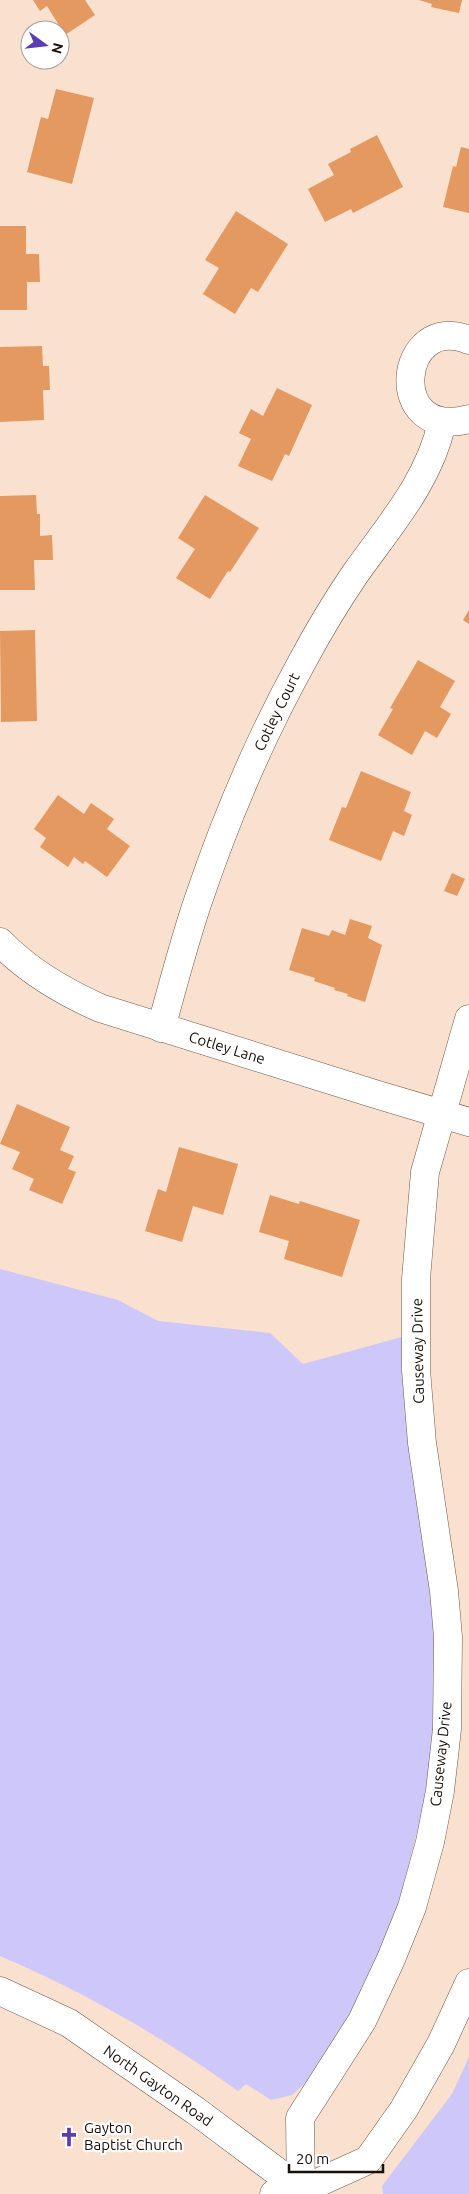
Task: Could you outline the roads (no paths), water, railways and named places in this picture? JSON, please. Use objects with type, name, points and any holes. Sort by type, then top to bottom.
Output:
[{"type":"street","points":[[469,340],[462,337],[448,336],[435,340],[424,347],[415,357],[410,370],[409,384],[412,397],[430,417],[442,422],[456,423],[469,419]]},
{"type":"street","name":"Cotley Court","points":[[161,1028],[198,902],[228,819],[267,730],[302,662],[353,577],[415,490],[438,441],[442,422]]},
{"type":"street","name":"Cotley Lane","points":[[0,942],[43,977],[82,1000],[161,1028],[469,1122]]},
{"type":"street","name":"Causeway Drive","points":[[303,2193],[300,2118],[362,2022],[391,1960],[417,1888],[430,1842],[440,1791],[447,1729],[448,1637],[444,1591],[422,1443],[416,1370],[416,1279],[425,1172],[469,1019]]},
{"type":"street","points":[[274,2194],[303,2193],[368,2160],[404,2109],[436,2052],[469,1984]]},
{"type":"street","name":"North Gayton Road","points":[[0,1991],[69,2024],[196,2111],[303,2193]]},
{"type":"place","name":"Gayton Baptist Church","points":[[69,2137]]}]
